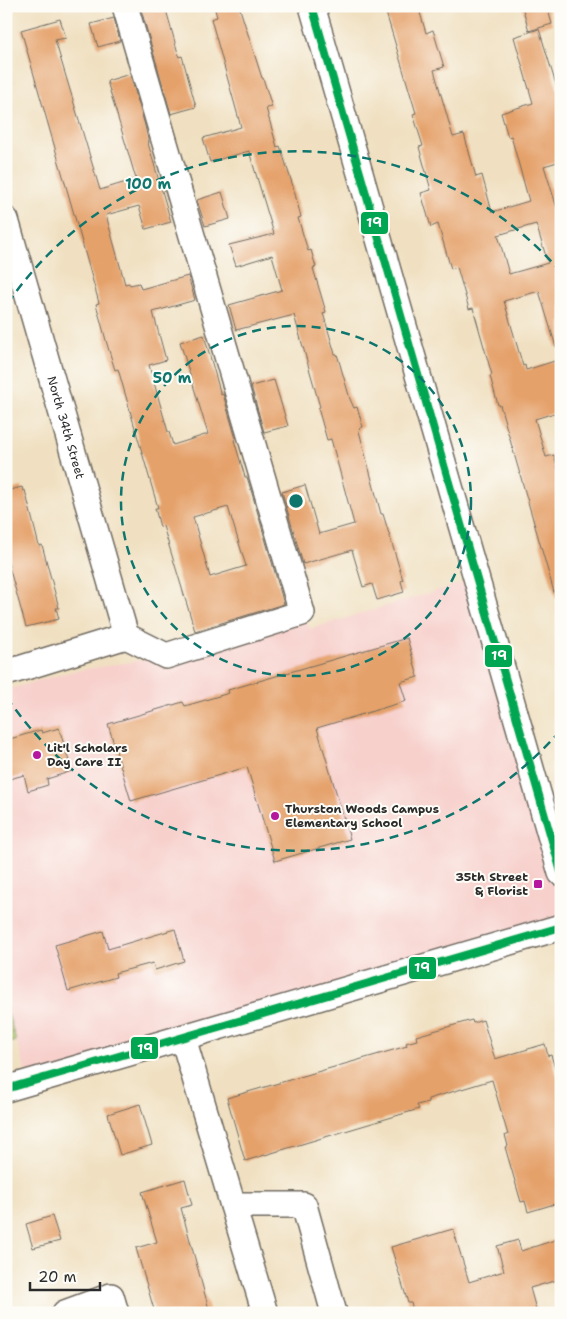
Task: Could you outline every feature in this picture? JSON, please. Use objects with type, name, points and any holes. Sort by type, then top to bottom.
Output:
[{"type":"street","points":[[6,673],[126,636],[166,656],[302,613],[125,6]]},
{"type":"street","points":[[312,6],[561,873]]},
{"type":"street","name":"North 34th Street","points":[[6,220],[126,636]]},
{"type":"street","points":[[6,1089],[561,927]]},
{"type":"street","points":[[183,1038],[265,1313]]},
{"type":"street","points":[[233,1205],[304,1206],[334,1313]]},
{"type":"street","points":[[65,1313],[112,1296],[116,1313]]},
{"type":"shaded area","name":"Thurston Woods Campus Elementary School","points":[[476,579],[561,873],[561,927],[29,1083],[6,1006],[6,690],[69,672],[166,656],[302,613],[310,629]]},
{"type":"green space","points":[[6,1006],[16,1041],[6,1044]]},
{"type":"building","points":[[140,6],[165,6],[179,57],[182,56],[196,107],[171,114]]},
{"type":"building","points":[[214,6],[239,6],[263,78],[272,107],[266,108],[277,147],[280,146],[292,183],[301,217],[298,218],[308,251],[311,250],[316,267],[313,268],[326,312],[323,313],[335,354],[337,354],[350,399],[354,408],[357,407],[363,427],[359,431],[381,514],[383,514],[403,580],[401,581],[404,592],[377,600],[372,584],[363,587],[352,550],[303,564],[282,492],[305,485],[319,534],[354,524],[331,439],[327,440],[318,408],[320,407],[294,315],[236,330],[229,305],[282,290],[272,255],[236,266],[229,245],[274,234],[249,151],[210,162],[203,138],[241,127],[211,19],[217,17]]},
{"type":"building","points":[[384,6],[418,6],[426,33],[433,30],[444,67],[434,70],[453,137],[464,134],[476,177],[482,175],[492,212],[529,201],[511,136],[508,137],[501,113],[533,103],[514,37],[539,29],[561,101],[561,161],[544,166],[561,221],[561,346],[556,347],[539,291],[504,301],[523,366],[525,365],[526,370],[561,359],[561,411],[535,419],[546,457],[554,455],[561,480],[561,598],[556,599],[500,405],[498,405],[490,376],[492,375],[473,308],[469,309],[457,267],[451,269],[438,224],[431,227],[421,193],[431,190],[419,147],[423,146],[413,114],[416,113]],"holes":[[[536,224],[548,263],[509,274],[498,235]]]},
{"type":"building","points":[[522,6],[547,6],[552,24],[529,31]]},
{"type":"building","points":[[114,18],[120,41],[98,47],[91,24]]},
{"type":"building","points":[[60,19],[66,38],[55,40],[100,190],[136,179],[107,81],[130,74],[171,222],[146,229],[139,206],[106,215],[125,284],[139,283],[141,289],[188,276],[195,300],[153,312],[166,360],[149,365],[168,432],[173,445],[208,434],[180,342],[204,335],[284,604],[195,631],[163,526],[160,527],[155,508],[158,508],[118,369],[115,370],[107,344],[96,304],[99,303],[96,292],[21,30]],"holes":[[[228,507],[246,566],[210,577],[193,517]]]},
{"type":"building","points":[[222,192],[230,219],[205,226],[197,200]]},
{"type":"building","points":[[274,380],[288,426],[264,432],[251,386]]},
{"type":"building","points":[[22,487],[23,491],[25,490],[39,546],[42,545],[59,608],[56,608],[59,619],[26,627],[6,556],[6,491]]},
{"type":"building","points":[[407,638],[418,677],[400,682],[406,701],[317,728],[350,839],[275,861],[247,767],[131,801],[108,724],[183,702],[185,706],[229,693],[228,690]]},
{"type":"building","name":"Lit'l Scholars Day Care II","points":[[59,728],[72,771],[47,779],[48,785],[28,791],[24,775],[6,780],[6,740],[41,730],[42,733]]},
{"type":"building","points":[[175,929],[184,961],[155,970],[153,963],[115,973],[116,977],[68,991],[55,945],[103,931],[108,949]]},
{"type":"building","points":[[472,1020],[473,1023],[483,1020],[495,1059],[545,1044],[548,1056],[551,1055],[561,1088],[561,1202],[528,1212],[525,1201],[521,1202],[505,1147],[508,1146],[505,1135],[508,1135],[492,1080],[428,1099],[428,1102],[417,1105],[419,1109],[245,1161],[227,1098],[407,1046],[406,1043],[417,1040],[416,1036]]},
{"type":"building","points":[[140,1104],[152,1145],[120,1155],[108,1114]]},
{"type":"building","points":[[185,1179],[192,1205],[181,1208],[210,1313],[155,1313],[136,1248],[157,1242],[142,1192]]},
{"type":"building","points":[[52,1216],[60,1241],[33,1248],[26,1224]]},
{"type":"building","points":[[453,1229],[469,1282],[504,1271],[497,1246],[518,1240],[521,1251],[561,1238],[561,1279],[530,1288],[537,1313],[414,1313],[411,1303],[408,1303],[391,1247]]},
{"type":"transit line","name":"19","points":[[312,6],[561,872]]},
{"type":"transit line","name":"19","points":[[6,1089],[561,927]]},
{"type":"place","name":"Lit'l Scholars Day Care II","points":[[37,755]]},
{"type":"place","name":"Thurston Woods Campus Elementary School","points":[[275,816]]},
{"type":"place","name":"35th Street & Florist","points":[[538,884]]}]
